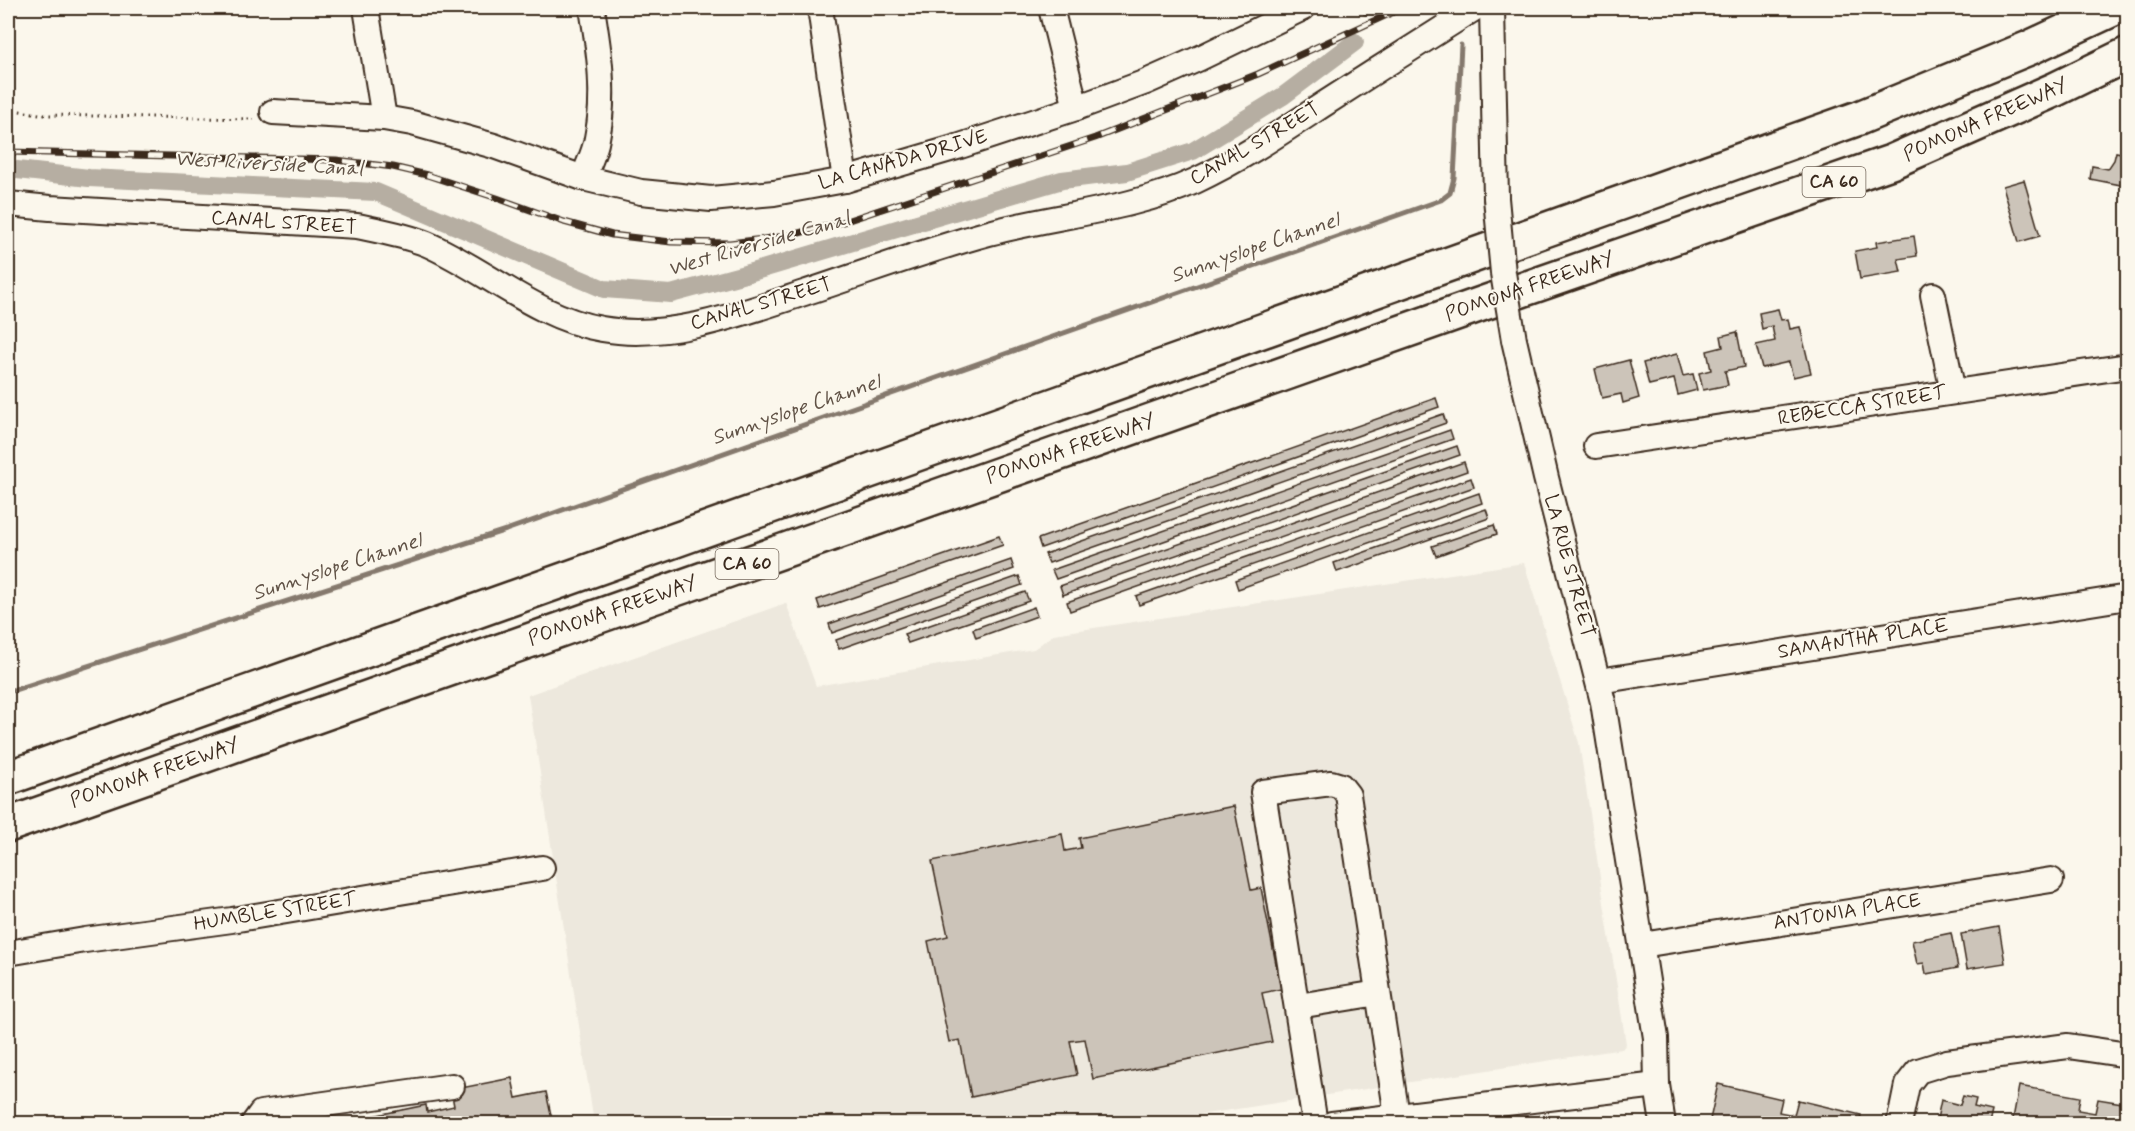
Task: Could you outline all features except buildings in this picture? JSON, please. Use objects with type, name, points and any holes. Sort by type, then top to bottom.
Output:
[{"type":"highway","name":"CA 60","points":[[8,778],[1859,118],[2029,48],[2115,8]]},
{"type":"highway","name":"POMONA FREEWAY","points":[[8,825],[1487,302],[1891,162],[2044,95],[2127,54]]},
{"type":"street","points":[[366,8],[384,118]]},
{"type":"street","points":[[583,178],[597,139],[602,93],[592,8]]},
{"type":"street","points":[[820,8],[845,180]]},
{"type":"street","points":[[1051,8],[1076,108]]},
{"type":"street","name":"CANAL STREET","points":[[8,204],[73,210],[357,226],[400,234],[429,245],[534,304],[578,324],[603,330],[627,332],[676,328],[727,318],[990,233],[1132,202],[1192,182],[1233,162],[1475,8]]},
{"type":"street","name":"LA RUE STREET","points":[[1492,8],[1496,198],[1503,273],[1514,340],[1546,478],[1599,681],[1656,1038],[1657,1085],[1663,1124]]},
{"type":"street","name":"LA CANADA DRIVE","points":[[273,112],[384,118],[412,123],[494,146],[583,178],[641,192],[711,200],[774,193],[845,180],[957,147],[1076,108],[1157,77],[1296,9]]},
{"type":"street","points":[[1933,295],[1953,392]]},
{"type":"street","name":"REBECCA STREET","points":[[1596,446],[2127,366]]},
{"type":"street","name":"SAMANTHA PLACE","points":[[1599,681],[2127,597]]},
{"type":"street","points":[[1315,1124],[1263,792],[1331,783],[1341,786],[1348,795],[1397,1116]]},
{"type":"street","name":"HUMBLE STREET","points":[[8,953],[244,918],[542,868]]},
{"type":"street","name":"ANTONIA PLACE","points":[[1642,945],[2051,880]]},
{"type":"street","points":[[1298,1006],[1378,993]]},
{"type":"street","points":[[1899,1124],[1907,1085],[1918,1071],[1947,1062],[2068,1046],[2127,1055]]},
{"type":"street","points":[[1332,1124],[1397,1116],[1522,1112],[1657,1085]]},
{"type":"street","points":[[253,1124],[261,1113],[452,1086]]},
{"type":"path","points":[[8,109],[45,115],[252,120],[273,112]]},
{"type":"shaded area","points":[[1524,563],[1579,743],[1626,1044],[1622,1049],[1148,1123],[594,1123],[528,695],[786,603],[816,686],[1034,649],[1054,634]]},
{"type":"waterway","name":"West Riverside Canal","points":[[1365,13],[1375,8]]},
{"type":"waterway","name":"West Riverside Canal","points":[[8,169],[89,178],[376,192],[604,289],[671,294],[1062,180],[1127,172],[1193,151],[1283,96],[1355,42]]},
{"type":"waterway","name":"Sunnyslope Channel","points":[[8,692],[506,530],[1441,200],[1450,193],[1454,178],[1461,45]]},
{"type":"railway","points":[[8,152],[336,160],[393,167],[427,175],[564,222],[612,235],[671,242],[730,243],[787,236],[846,221],[1095,138],[1258,74],[1402,8]]}]
